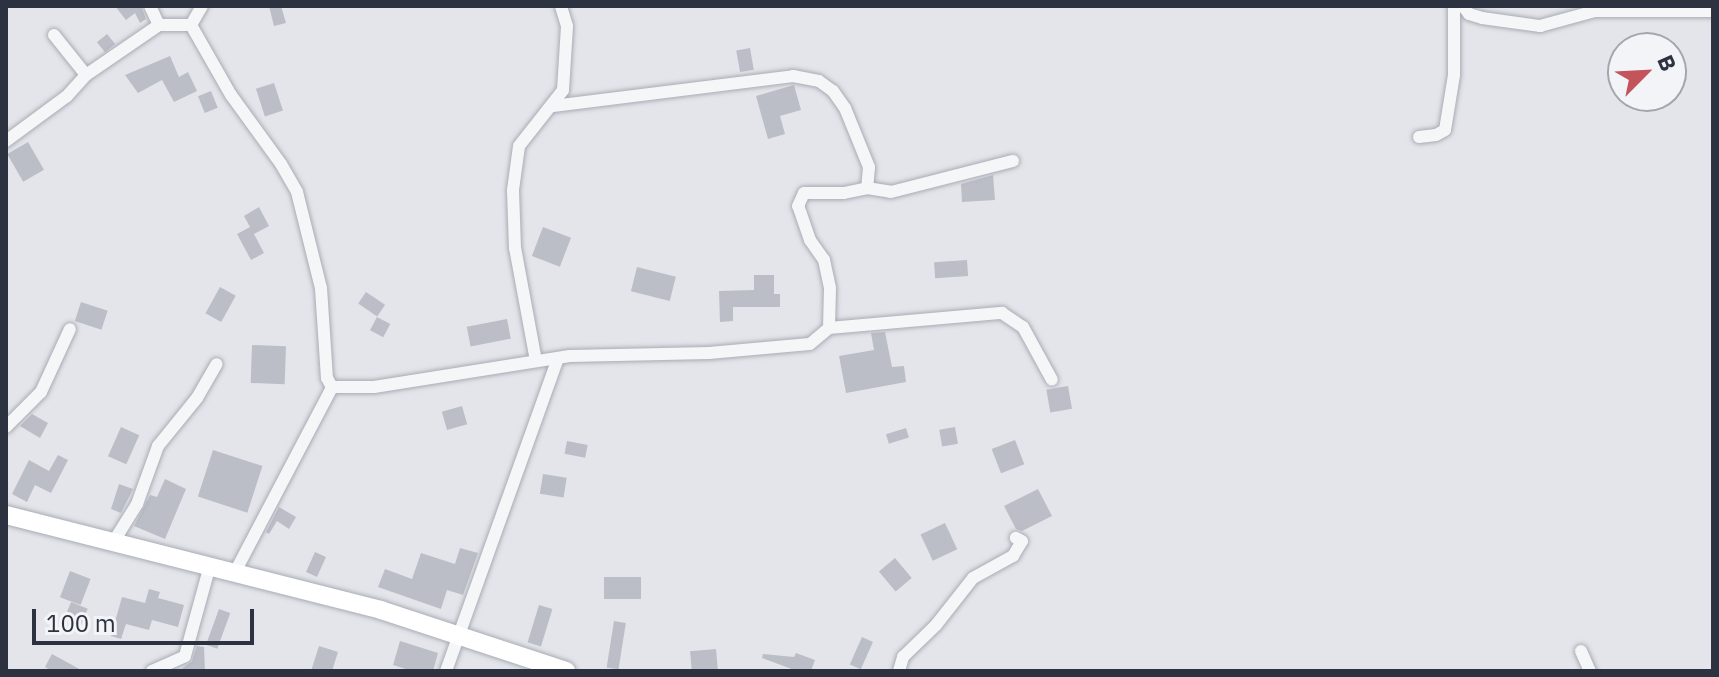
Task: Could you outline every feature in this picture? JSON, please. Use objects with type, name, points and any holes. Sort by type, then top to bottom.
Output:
[{"type":"main road","points":[[6,515],[114,541],[209,569],[381,610],[566,671]]},
{"type":"street","points":[[150,6],[159,25]]},
{"type":"street","points":[[191,25],[202,6]]},
{"type":"street","points":[[536,361],[515,248],[513,190],[519,146],[563,90],[567,26],[561,6]]},
{"type":"street","points":[[1419,137],[1436,135],[1445,130],[1454,75],[1454,6]]},
{"type":"street","points":[[1463,6],[1469,14],[1482,18],[1540,26],[1595,11],[1713,11]]},
{"type":"street","points":[[6,141],[67,96],[86,75],[159,25],[191,25]]},
{"type":"street","points":[[191,25],[231,95],[281,164],[297,192],[321,288],[327,378],[332,387]]},
{"type":"street","points":[[54,35],[86,75]]},
{"type":"street","points":[[553,106],[793,76],[819,81],[833,91],[845,108],[869,167],[867,188]]},
{"type":"street","points":[[829,328],[830,288],[824,260],[810,240],[798,206],[804,193],[867,188],[891,192],[1013,161]]},
{"type":"street","points":[[332,387],[374,387],[558,358],[709,353],[810,344],[829,328],[1002,313],[1023,327],[1052,380]]},
{"type":"street","points":[[6,427],[41,392],[70,329]]},
{"type":"street","points":[[446,671],[558,358]]},
{"type":"street","points":[[114,541],[137,504],[158,446],[197,398],[217,364]]},
{"type":"street","points":[[234,574],[332,387]]},
{"type":"street","points":[[899,671],[903,657],[936,625],[973,578],[1013,556],[1022,541],[1016,538]]},
{"type":"street","points":[[152,671],[185,656],[209,569]]},
{"type":"street","points":[[1581,651],[1590,671]]},
{"type":"building","points":[[115,6],[141,6],[146,19],[140,23],[135,13],[126,20]]},
{"type":"building","points":[[269,6],[281,6],[286,23],[274,26]]},
{"type":"building","points":[[107,34],[115,44],[105,52],[97,42]]},
{"type":"building","points":[[750,48],[754,70],[740,72],[736,50]]},
{"type":"building","points":[[170,56],[179,77],[188,72],[197,91],[174,102],[162,80],[138,93],[125,75]]},
{"type":"building","points":[[274,83],[283,111],[265,116],[256,89]]},
{"type":"building","points":[[794,85],[801,110],[780,116],[785,134],[768,139],[756,96]]},
{"type":"building","points":[[211,91],[218,108],[205,113],[198,96]]},
{"type":"building","points":[[28,142],[44,170],[23,182],[7,154]]},
{"type":"building","points":[[993,175],[995,200],[962,202],[961,184]]},
{"type":"building","points":[[259,207],[269,226],[254,234],[264,253],[251,260],[237,234],[250,227],[244,216]]},
{"type":"building","points":[[543,227],[571,238],[560,267],[532,256]]},
{"type":"building","points":[[967,260],[968,276],[935,278],[934,262]]},
{"type":"building","points":[[637,267],[676,277],[670,301],[631,291]]},
{"type":"building","points":[[754,275],[774,275],[774,294],[780,294],[780,307],[733,307],[733,321],[720,322],[719,291],[754,290]]},
{"type":"building","points":[[220,287],[236,296],[221,322],[205,313]]},
{"type":"building","points":[[366,292],[385,305],[377,316],[358,304]]},
{"type":"building","points":[[81,302],[108,311],[101,330],[75,321]]},
{"type":"building","points":[[377,317],[390,324],[383,337],[370,330]]},
{"type":"building","points":[[507,319],[511,339],[471,346],[467,327]]},
{"type":"building","points":[[885,332],[892,367],[904,366],[906,382],[846,393],[839,356],[874,350],[871,333]]},
{"type":"building","points":[[252,345],[286,346],[285,384],[251,383]]},
{"type":"building","points":[[1068,386],[1072,409],[1050,412],[1046,390]]},
{"type":"building","points":[[462,406],[467,424],[447,430],[442,412]]},
{"type":"building","points":[[32,414],[48,423],[40,438],[20,426]]},
{"type":"building","points":[[121,427],[139,435],[126,464],[108,456]]},
{"type":"building","points":[[955,427],[958,444],[942,447],[939,430]]},
{"type":"building","points":[[906,428],[909,438],[889,444],[886,434]]},
{"type":"building","points":[[1015,440],[1024,464],[1001,473],[992,449]]},
{"type":"building","points":[[567,441],[588,445],[585,458],[565,454]]},
{"type":"building","points":[[213,450],[262,466],[247,513],[198,497]]},
{"type":"building","points":[[58,455],[68,460],[51,493],[35,485],[27,502],[12,494],[29,460],[49,471]]},
{"type":"building","points":[[543,474],[567,478],[564,498],[540,494]]},
{"type":"building","points":[[165,479],[186,489],[165,539],[134,526],[150,495],[157,497]]},
{"type":"building","points":[[119,484],[133,489],[121,513],[111,509]]},
{"type":"building","points":[[1038,489],[1052,516],[1022,531],[1016,529],[1004,506]]},
{"type":"building","points":[[279,507],[296,517],[289,529],[277,521],[269,534],[266,532]]},
{"type":"building","points":[[945,523],[957,549],[933,561],[921,534]]},
{"type":"building","points":[[460,548],[478,553],[463,595],[447,590],[441,609],[378,587],[385,569],[412,579],[421,553],[455,564]]},
{"type":"building","points":[[315,552],[326,557],[317,577],[306,572]]},
{"type":"building","points":[[895,558],[912,578],[896,591],[879,571]]},
{"type":"building","points":[[70,571],[91,579],[81,605],[60,597]]},
{"type":"building","points":[[604,577],[641,577],[641,599],[604,599]]},
{"type":"building","points":[[149,589],[160,592],[158,598],[184,605],[178,627],[152,620],[149,630],[126,624],[121,639],[111,636],[122,597],[145,603]]},
{"type":"building","points":[[71,602],[88,609],[81,625],[65,618]]},
{"type":"building","points":[[539,605],[552,609],[541,646],[528,642]]},
{"type":"building","points":[[219,609],[230,613],[217,649],[206,645]]},
{"type":"building","points":[[614,621],[626,623],[618,669],[607,667]]},
{"type":"building","points":[[862,637],[873,642],[861,669],[850,664]]},
{"type":"building","points":[[400,641],[438,653],[433,671],[412,671],[393,665]]},
{"type":"building","points":[[197,646],[204,647],[205,671],[179,671],[192,661]]},
{"type":"building","points":[[319,646],[338,652],[332,671],[311,671]]},
{"type":"building","points":[[716,649],[718,671],[692,671],[690,651]]},
{"type":"building","points":[[796,653],[815,660],[811,671],[797,671],[762,658],[763,654],[794,657]]},
{"type":"building","points":[[52,654],[83,671],[52,671],[45,667]]}]
